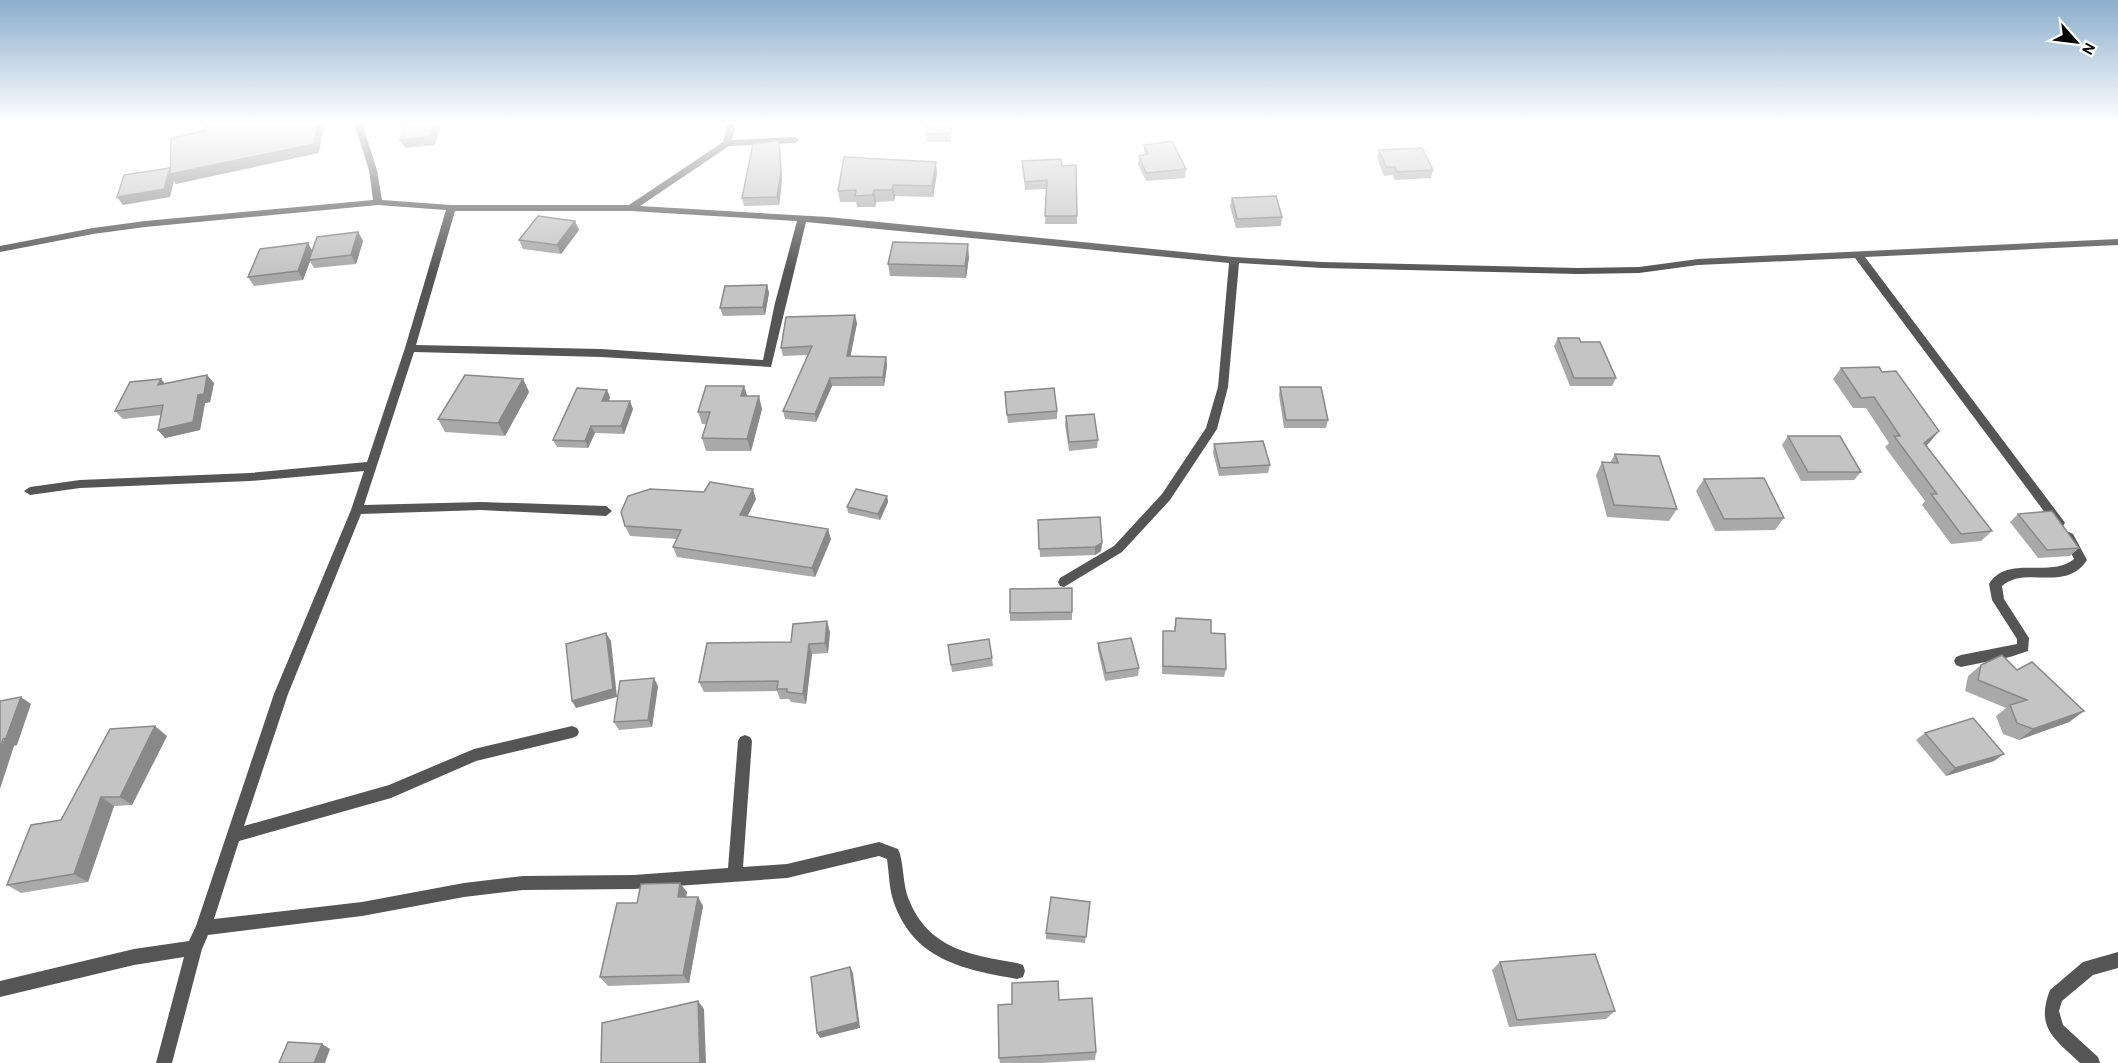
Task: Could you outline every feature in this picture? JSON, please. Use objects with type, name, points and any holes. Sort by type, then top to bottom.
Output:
[{"type":"street","points":[[372,173],[378,202]]},
{"type":"street","points":[[632,208],[685,173]]},
{"type":"street","points":[[0,249],[93,231],[145,224],[378,202],[451,208],[632,208],[879,224],[1234,260],[1578,271],[1639,270],[1698,262],[2118,242]]},
{"type":"street","points":[[165,1063],[194,948],[203,928],[281,694],[357,510],[410,348],[451,208]]},
{"type":"street","points":[[410,348],[602,353],[767,364],[802,219]]},
{"type":"street","points":[[1858,255],[2041,498],[2074,545],[2081,560],[2075,567],[2060,574],[2010,574],[2000,577],[1995,584],[1998,600],[2023,638],[2023,647],[2010,652],[1961,661]]},
{"type":"street","points":[[1064,582],[1118,549],[1166,497],[1212,429],[1223,387],[1234,260]]},
{"type":"street","points":[[30,491],[80,484],[250,477],[372,466]]},
{"type":"street","points":[[357,510],[481,506],[606,512]]},
{"type":"street","points":[[234,836],[391,791],[474,754],[572,732]]},
{"type":"street","points":[[735,875],[745,741]]},
{"type":"street","points":[[203,928],[362,909],[464,890],[523,883],[634,882],[787,871],[879,849],[893,854],[902,904],[924,939],[959,961],[1017,971]]},
{"type":"street","points":[[0,988],[135,957],[194,948]]},
{"type":"street","points":[[2091,1063],[2057,1030],[2051,1011],[2056,996],[2089,969],[2118,960]]},
{"type":"building","points":[[169,173],[164,189],[117,197],[124,175]]},
{"type":"building","points":[[747,173],[781,173],[777,197],[742,198]]},
{"type":"building","points":[[841,173],[934,173],[932,186],[893,185],[892,190],[874,190],[873,195],[855,196],[856,190],[838,191]]},
{"type":"building","points":[[1024,173],[1076,173],[1077,216],[1045,216],[1047,180],[1025,182]]},
{"type":"building","points":[[1276,196],[1282,217],[1237,219],[1232,198]]},
{"type":"building","points":[[538,216],[575,221],[557,245],[519,240]]},
{"type":"building","points":[[358,232],[351,255],[309,260],[317,237]]},
{"type":"building","points":[[893,242],[968,244],[965,266],[888,264]]},
{"type":"building","points":[[308,243],[298,271],[248,277],[260,249]]},
{"type":"building","points":[[767,285],[763,307],[720,308],[725,286]]},
{"type":"building","points":[[855,315],[847,356],[886,357],[883,377],[830,378],[815,414],[783,411],[812,346],[781,348],[786,317]]},
{"type":"building","points":[[1558,338],[1579,338],[1581,342],[1600,342],[1616,378],[1574,378]]},
{"type":"building","points":[[1879,367],[1882,372],[1896,371],[1939,431],[1924,443],[1992,531],[1961,534],[1931,494],[1937,494],[1894,436],[1900,436],[1874,397],[1861,398],[1841,368]]},
{"type":"building","points":[[207,375],[204,394],[198,395],[193,422],[158,430],[163,405],[115,411],[130,382],[161,379],[158,385]]},
{"type":"building","points":[[465,375],[523,379],[498,423],[438,419]]},
{"type":"building","points":[[706,386],[744,386],[741,396],[759,396],[747,439],[702,438],[710,412],[698,412]]},
{"type":"building","points":[[1280,387],[1321,387],[1328,420],[1286,420]]},
{"type":"building","points":[[577,388],[607,390],[602,401],[630,401],[621,426],[591,426],[585,441],[553,440]]},
{"type":"building","points":[[1054,388],[1057,411],[1007,415],[1005,392]]},
{"type":"building","points":[[1094,414],[1098,440],[1069,442],[1066,416]]},
{"type":"building","points":[[1788,436],[1840,436],[1861,472],[1808,472]]},
{"type":"building","points":[[1263,441],[1270,465],[1220,468],[1214,444]]},
{"type":"building","points":[[1615,454],[1659,456],[1677,509],[1614,505],[1602,462],[1618,463]]},
{"type":"building","points":[[1764,478],[1784,518],[1724,519],[1704,479]]},
{"type":"building","points":[[710,482],[753,489],[740,515],[828,529],[812,568],[673,547],[681,530],[625,526],[621,512],[628,496],[650,489],[704,492]]},
{"type":"building","points":[[856,489],[887,496],[878,514],[847,507]]},
{"type":"building","points":[[2052,511],[2079,548],[2047,550],[2018,514]]},
{"type":"building","points":[[1100,517],[1102,543],[1095,547],[1039,549],[1038,520]]},
{"type":"building","points":[[1072,588],[1072,612],[1010,613],[1010,589]]},
{"type":"building","points":[[1176,618],[1211,620],[1211,633],[1225,634],[1226,669],[1163,666],[1163,631],[1175,631]]},
{"type":"building","points":[[827,621],[825,643],[809,644],[803,694],[787,692],[787,689],[777,689],[778,681],[699,682],[707,643],[791,642],[793,624]]},
{"type":"building","points":[[606,633],[613,689],[572,701],[566,644]]},
{"type":"building","points":[[1131,638],[1139,668],[1106,673],[1098,643]]},
{"type":"building","points":[[989,639],[992,658],[951,665],[948,645]]},
{"type":"building","points":[[2002,655],[2017,670],[2032,662],[2084,711],[2033,729],[2017,723],[2010,705],[2027,700],[1978,680],[1981,665]]},
{"type":"building","points":[[654,678],[648,720],[614,722],[620,681]]},
{"type":"building","points":[[21,697],[6,738],[3,739],[0,749],[0,701]]},
{"type":"building","points":[[1973,718],[2004,754],[1955,768],[1925,733]]},
{"type":"building","points":[[155,726],[120,797],[101,797],[74,874],[7,885],[31,825],[61,820],[110,729]]},
{"type":"building","points":[[680,883],[678,897],[698,897],[683,975],[600,977],[617,903],[637,903],[641,884]]},
{"type":"building","points":[[1051,897],[1090,902],[1086,937],[1046,933]]},
{"type":"building","points":[[1595,954],[1615,1011],[1517,1020],[1500,962]]},
{"type":"building","points":[[850,967],[858,1022],[817,1033],[811,977]]},
{"type":"building","points":[[1058,981],[1059,1000],[1092,998],[1096,1052],[999,1058],[998,1005],[1012,1004],[1012,983]]},
{"type":"building","points":[[698,1001],[700,1063],[601,1063],[602,1023]]},
{"type":"building","points":[[288,1042],[322,1044],[314,1063],[279,1063]]}]
